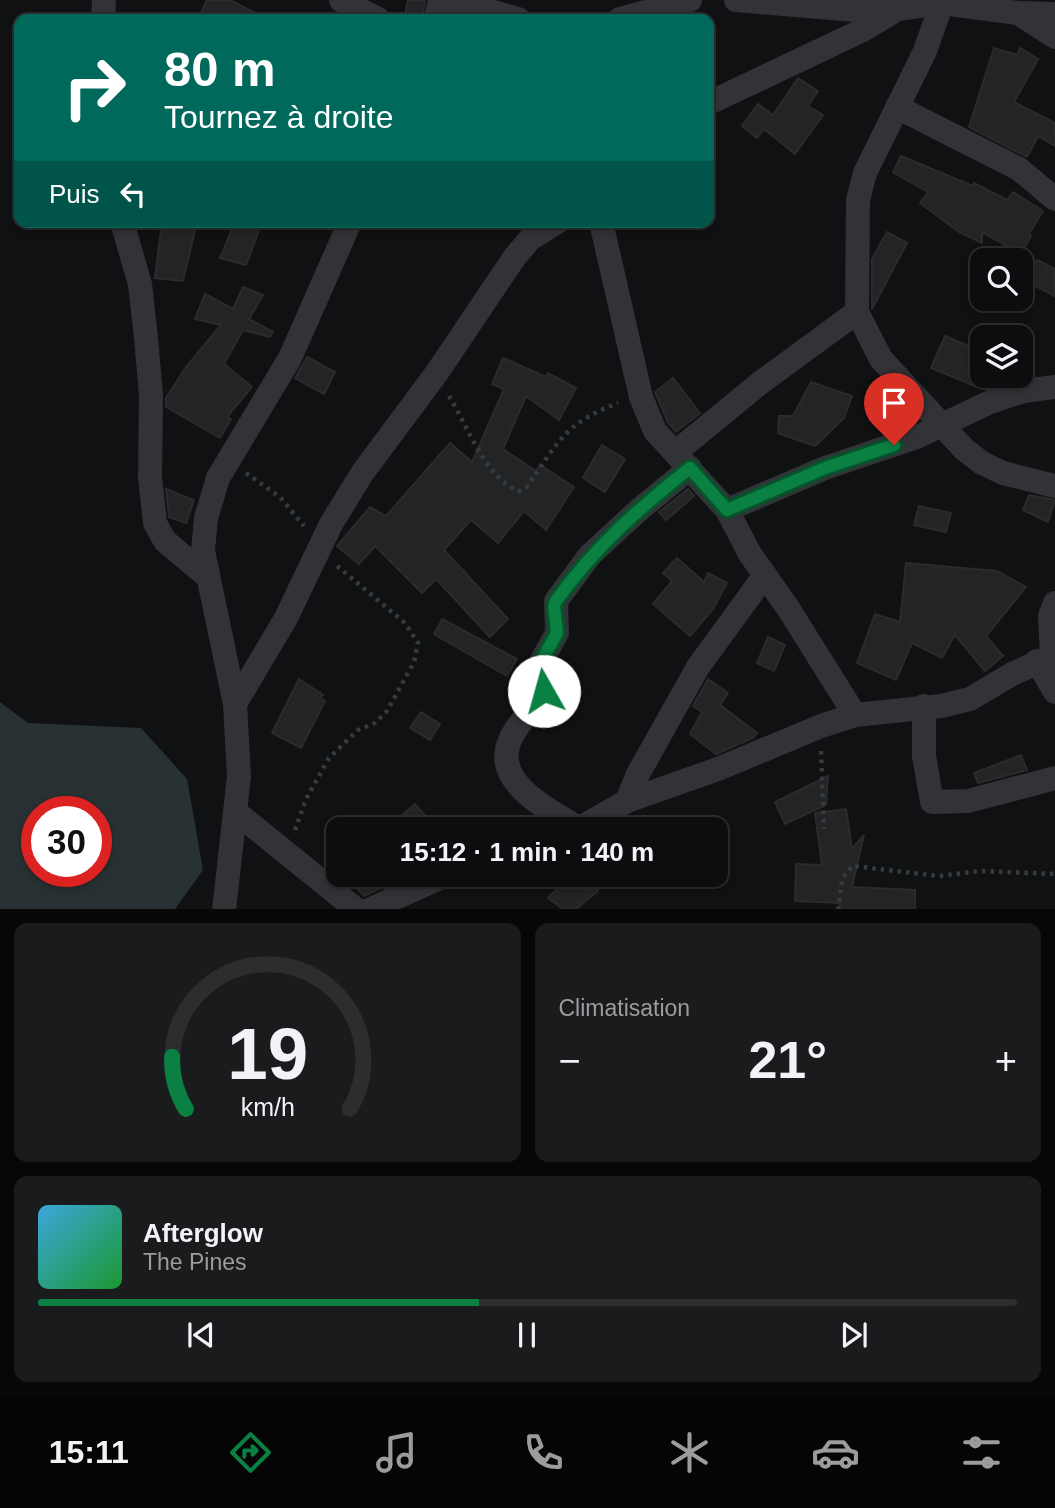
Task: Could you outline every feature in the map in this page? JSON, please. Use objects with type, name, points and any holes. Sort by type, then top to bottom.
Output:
[{"type":"street","points":[[341,0],[368,14]]},
{"type":"street","points":[[451,0],[500,14]]},
{"type":"street","points":[[638,14],[690,0]]},
{"type":"street","points":[[736,0],[897,9],[943,1],[1018,13],[1055,14]]},
{"type":"street","points":[[943,1],[925,51],[865,173],[858,200],[857,312],[881,359],[942,426],[982,463],[1003,473],[1055,486]]},
{"type":"street","points":[[714,101],[863,30],[897,9]]},
{"type":"street","points":[[1018,13],[1055,37]]},
{"type":"street","points":[[897,107],[1018,169],[1055,199]]},
{"type":"street","points":[[124,228],[140,284],[146,338],[151,395],[150,477],[155,523],[165,541],[208,577]]},
{"type":"street","points":[[224,909],[225,876],[237,813],[235,704],[203,551],[206,518],[213,490],[290,358],[347,228]]},
{"type":"street","points":[[235,704],[286,618],[321,546],[363,472],[436,374],[514,258],[530,239],[547,228]]},
{"type":"street","points":[[602,228],[641,397],[655,430],[727,510],[750,554],[855,715]]},
{"type":"street","points":[[561,817],[521,788],[512,776],[506,751],[515,731],[544,691],[536,671],[557,633],[554,606],[556,601],[590,555],[640,509],[683,460],[760,383],[857,312]]},
{"type":"street","points":[[727,510],[825,468],[917,437],[990,402],[1023,391],[1055,387]]},
{"type":"street","points":[[627,801],[638,774],[698,667],[765,575]]},
{"type":"street","points":[[1055,603],[1050,616],[1048,657],[1055,692]]},
{"type":"street","points":[[599,817],[627,801],[718,769],[821,726],[855,715],[941,706],[970,699],[1048,657]]},
{"type":"street","points":[[923,706],[923,756],[932,802],[968,802],[1055,778]]},
{"type":"street","points":[[237,813],[287,850],[357,909]]},
{"type":"street","points":[[369,909],[419,887]]},
{"type":"path","points":[[436,374],[486,460],[504,482],[519,491],[526,488],[558,441],[577,421],[617,403],[641,397]]},
{"type":"path","points":[[229,460],[280,497],[335,564],[405,623],[418,643],[414,662],[387,711],[375,723],[345,741],[329,758],[306,799],[287,850]]},
{"type":"path","points":[[821,726],[824,829]]},
{"type":"path","points":[[838,909],[842,879],[852,866],[939,876],[980,871],[1055,874]]},
{"type":"shaded area","points":[[0,702],[28,723],[141,728],[187,779],[203,870],[175,909],[0,909]]},
{"type":"building","points":[[207,0],[230,0],[257,14],[200,14]]},
{"type":"building","points":[[408,0],[425,0],[423,14],[405,14]]},
{"type":"building","points":[[994,48],[1017,55],[1020,48],[1038,59],[1014,102],[1055,123],[1055,146],[1038,136],[1027,157],[969,127]]},
{"type":"building","points":[[798,78],[818,91],[808,106],[823,115],[795,154],[764,129],[757,138],[742,126],[758,104],[773,115]]},
{"type":"building","points":[[901,156],[973,186],[974,183],[1007,200],[1013,192],[1043,211],[1029,234],[1031,236],[1024,248],[1010,248],[982,232],[982,243],[959,232],[920,203],[928,192],[893,172]]},
{"type":"building","points":[[161,228],[196,228],[183,281],[155,278]]},
{"type":"building","points":[[232,228],[260,228],[246,265],[220,258]]},
{"type":"building","points":[[887,232],[907,243],[872,309],[872,259]]},
{"type":"building","points":[[1037,260],[1055,269],[1055,296],[1033,285],[1033,268]]},
{"type":"building","points":[[243,287],[263,295],[249,319],[273,332],[270,337],[243,330],[224,364],[252,387],[227,417],[231,419],[220,438],[166,407],[166,398],[186,367],[221,325],[195,319],[205,294],[233,309]]},
{"type":"building","points":[[945,336],[970,347],[970,384],[931,368]]},
{"type":"building","points":[[307,357],[335,372],[324,394],[295,378]]},
{"type":"building","points":[[503,358],[546,377],[548,373],[576,388],[559,420],[526,396],[503,449],[536,471],[540,465],[574,487],[546,530],[524,511],[498,543],[471,520],[444,550],[508,619],[490,637],[436,579],[422,593],[375,546],[359,564],[337,546],[370,507],[386,516],[450,443],[472,462],[504,389],[492,384]]},
{"type":"building","points":[[673,378],[700,413],[676,432],[668,423],[655,392]]},
{"type":"building","points":[[811,382],[852,396],[844,418],[815,446],[778,433],[779,416],[793,416]]},
{"type":"building","points":[[602,445],[625,459],[605,492],[583,478]]},
{"type":"building","points":[[166,489],[194,500],[186,523],[169,517]]},
{"type":"building","points":[[688,489],[694,496],[666,520],[659,512]]},
{"type":"building","points":[[1029,495],[1055,500],[1048,522],[1023,510]]},
{"type":"building","points":[[919,506],[951,513],[946,532],[914,525]]},
{"type":"building","points":[[677,558],[704,582],[708,573],[727,583],[713,609],[690,636],[653,604],[672,581],[663,573]]},
{"type":"building","points":[[906,563],[997,571],[1026,587],[986,636],[1003,656],[985,671],[955,635],[942,658],[912,643],[896,680],[857,663],[875,614],[900,622]]},
{"type":"building","points":[[442,619],[517,659],[507,676],[434,634]]},
{"type":"building","points":[[768,637],[785,645],[774,671],[757,663]]},
{"type":"building","points":[[299,679],[323,695],[320,698],[325,701],[301,748],[272,733]]},
{"type":"building","points":[[708,679],[728,693],[720,705],[757,733],[753,738],[716,754],[690,734],[702,712],[693,706]]},
{"type":"building","points":[[421,712],[440,724],[430,740],[410,728]]},
{"type":"building","points":[[1021,755],[1027,770],[978,783],[974,773]]},
{"type":"building","points":[[828,776],[826,805],[785,824],[775,802]]},
{"type":"building","points":[[415,804],[426,817],[400,817]]},
{"type":"building","points":[[846,809],[852,849],[864,835],[852,887],[915,890],[915,909],[840,909],[840,903],[795,901],[796,864],[822,865],[815,813]]},
{"type":"building","points":[[356,887],[381,888],[364,896]]},
{"type":"building","points":[[559,887],[594,887],[598,891],[576,909],[563,909],[548,898]]},
{"type":"route","points":[[544,691],[536,671],[538,663],[557,633],[554,613],[556,601],[590,555],[690,468],[727,510],[825,468],[894,445]]}]
